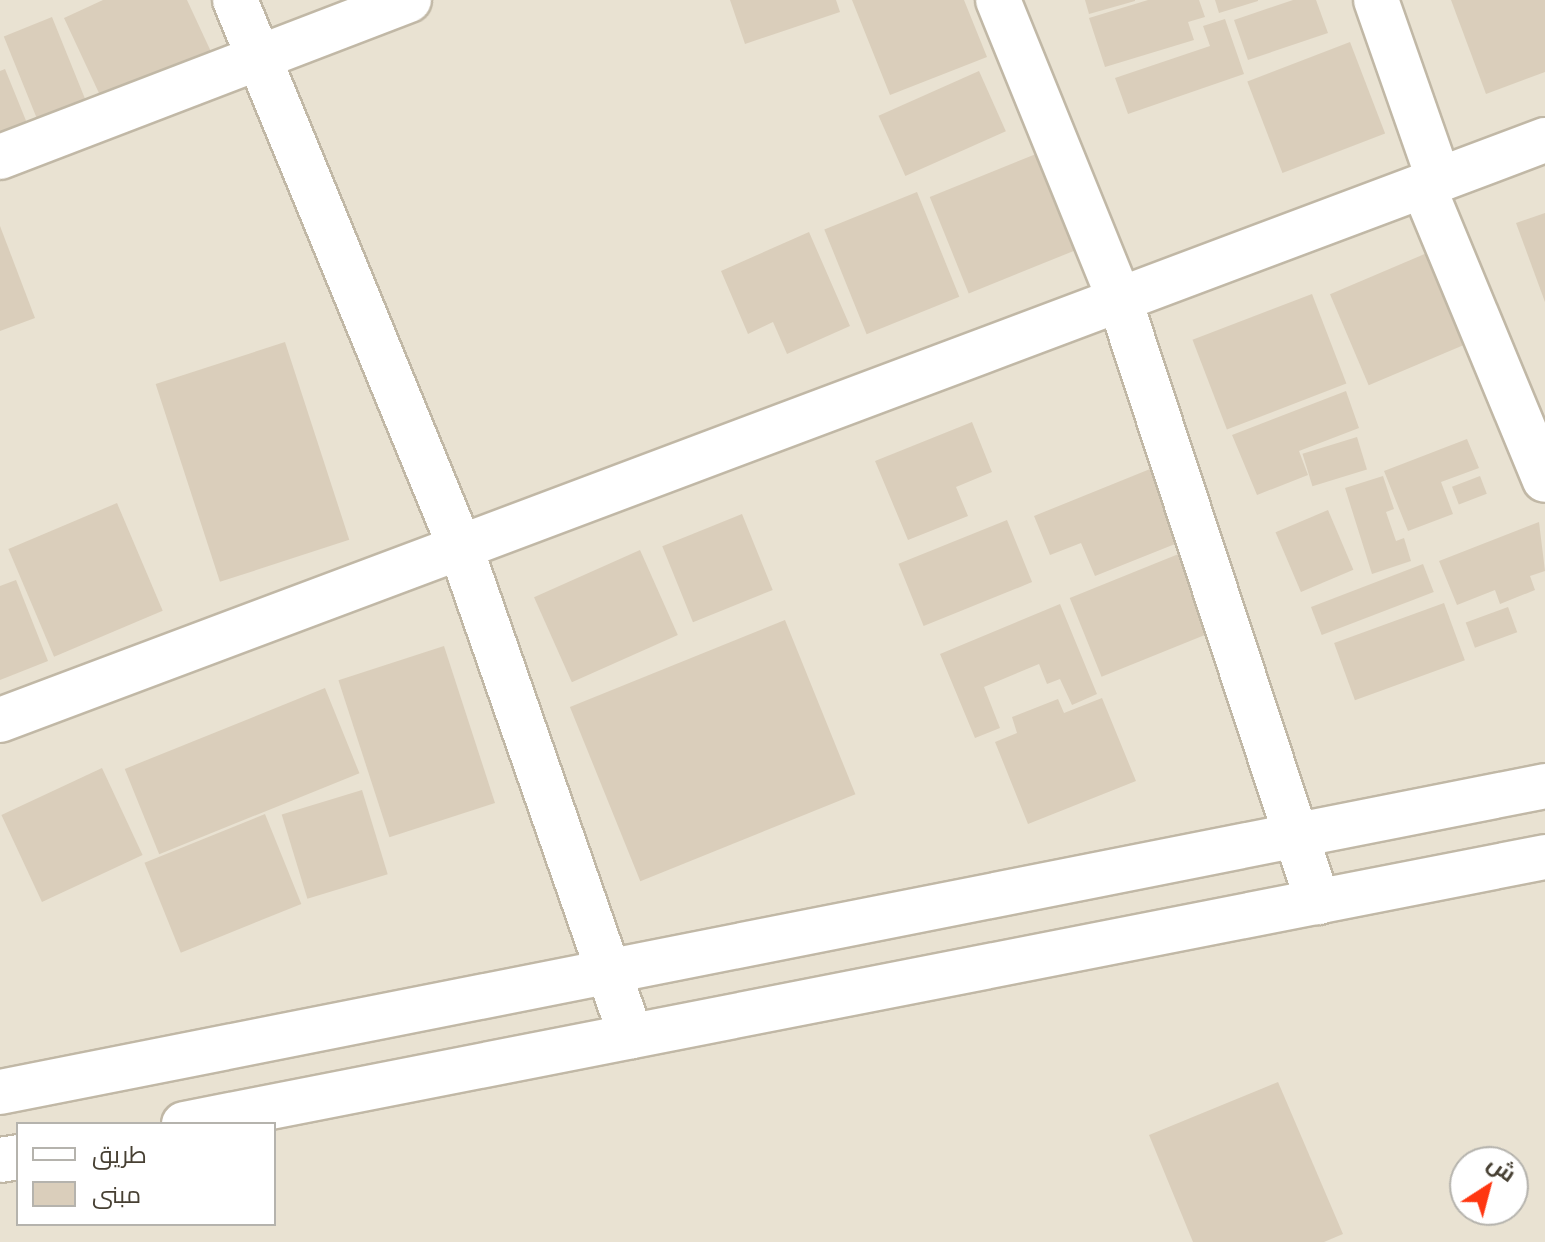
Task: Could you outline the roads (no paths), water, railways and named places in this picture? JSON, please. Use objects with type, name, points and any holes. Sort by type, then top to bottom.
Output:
[{"type":"street","points":[[235,0],[461,549],[631,1036]]},
{"type":"street","points":[[0,157],[260,60],[409,0]]},
{"type":"street","points":[[998,0],[1120,301],[1299,833],[1318,902]]},
{"type":"street","points":[[1376,0],[1431,183],[1545,480]]},
{"type":"street","points":[[0,720],[1545,140]]},
{"type":"street","points":[[0,1092],[1545,786]]},
{"type":"street","points":[[194,1122],[1545,857]]}]
